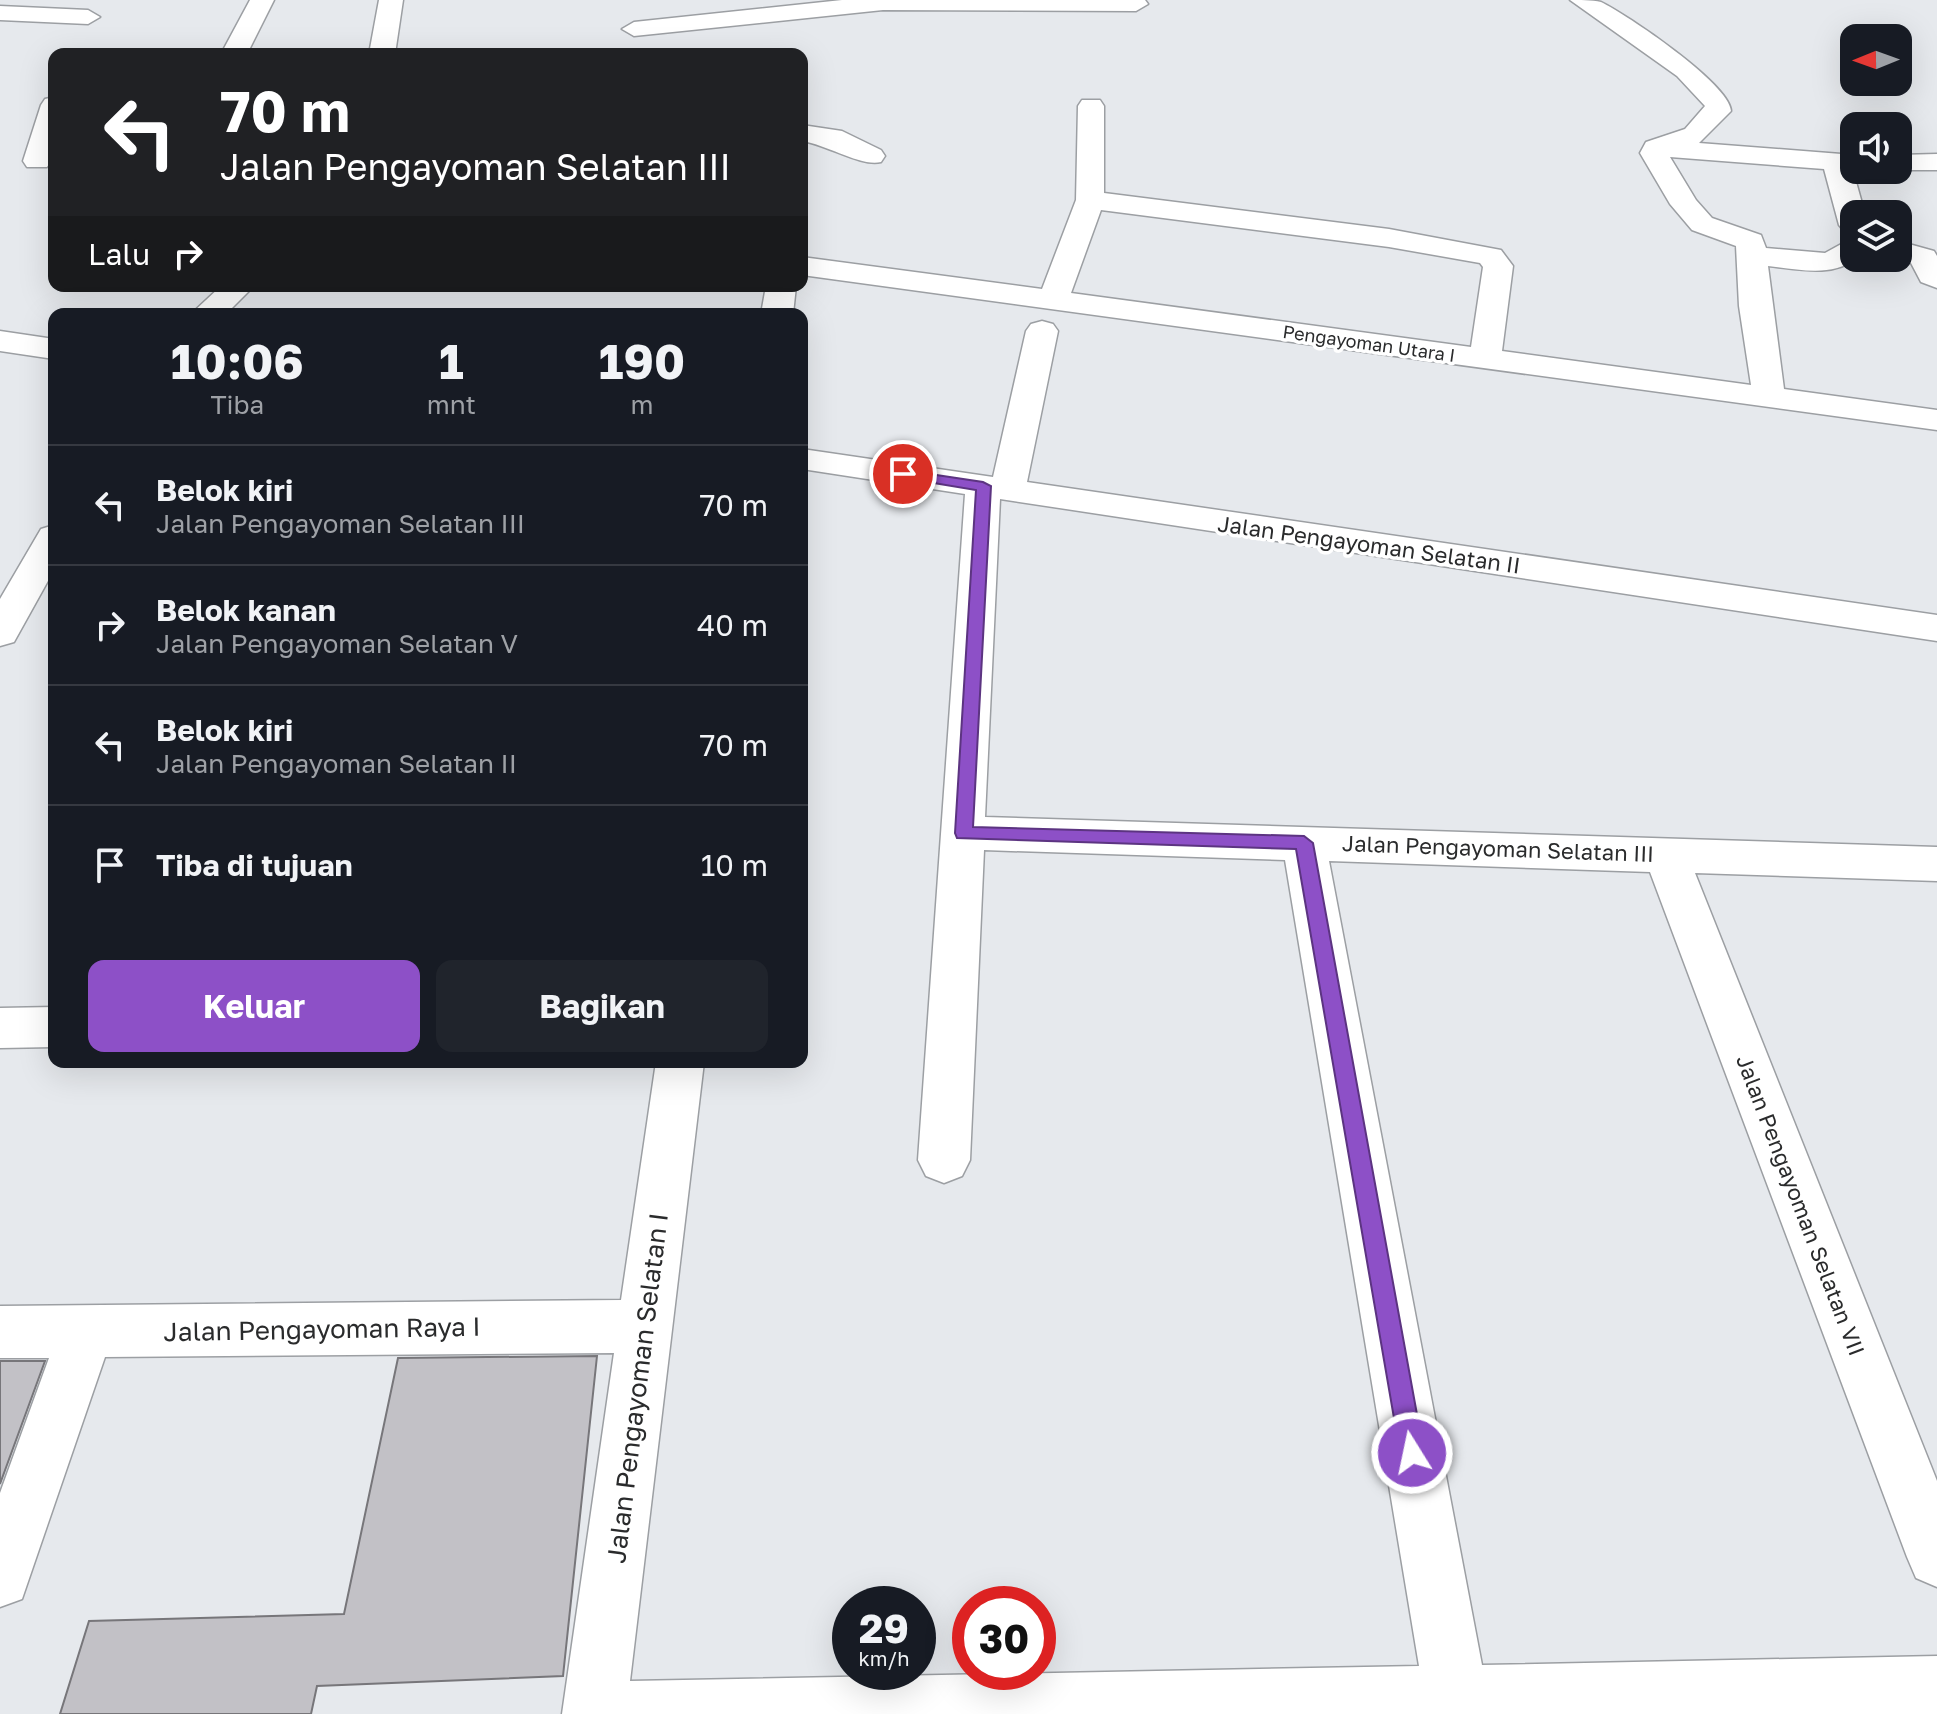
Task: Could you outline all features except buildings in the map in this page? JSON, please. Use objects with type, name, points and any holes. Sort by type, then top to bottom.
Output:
[{"type":"street","points":[[237,48],[262,0]]},
{"type":"street","points":[[383,48],[391,0]]},
{"type":"street","points":[[629,0],[638,48]]},
{"type":"street","points":[[1582,0],[1686,71],[1718,105],[1718,111],[1695,135],[1656,148]]},
{"type":"street","points":[[634,29],[883,3],[1136,4]]},
{"type":"street","points":[[0,13],[88,17]]},
{"type":"street","points":[[944,1160],[964,833],[996,488],[1048,316],[1090,200],[1091,106]]},
{"type":"street","points":[[34,160],[48,122]]},
{"type":"street","points":[[808,134],[832,137],[871,156]]},
{"type":"street","points":[[1656,148],[1840,164]]},
{"type":"street","points":[[1656,148],[1654,153],[1684,204],[1702,224],[1747,238],[1752,256],[1755,306],[1769,398]]},
{"type":"street","points":[[1912,163],[1937,162]]},
{"type":"street","points":[[1090,200],[1373,236],[1490,256],[1498,266],[1485,359]]},
{"type":"street","points":[[1912,254],[1923,257],[1932,276],[1937,279]]},
{"type":"street","points":[[1752,256],[1825,262],[1840,257]]},
{"type":"street","name":"Pengayoman Utara I","points":[[808,267],[1048,316],[1485,359],[1769,398],[1935,427]]},
{"type":"street","points":[[214,308],[232,292]]},
{"type":"street","points":[[0,341],[48,348]]},
{"type":"street","name":"Jalan Pengayoman Selatan II","points":[[808,460],[1937,628]]},
{"type":"street","points":[[0,633],[48,548]]},
{"type":"street","name":"Jalan Pengayoman Selatan III","points":[[964,833],[1937,864]]},
{"type":"street","points":[[1304,843],[1456,1697]]},
{"type":"street","name":"Jalan Pengayoman Selatan VII","points":[[1665,853],[1937,1557]]},
{"type":"street","points":[[0,1028],[48,1027]]},
{"type":"street","name":"Jalan Pengayoman Selatan I","points":[[594,1714],[679,1068]]},
{"type":"street","name":"Jalan Pengayoman Raya I","points":[[0,1332],[645,1326]]},
{"type":"street","points":[[0,1577],[86,1332]]},
{"type":"street","points":[[594,1714],[1119,1709],[1456,1697],[1689,1703],[1937,1688]]},
{"type":"route","points":[[903,474],[983,486],[964,833],[1304,843],[1412,1453]]}]
